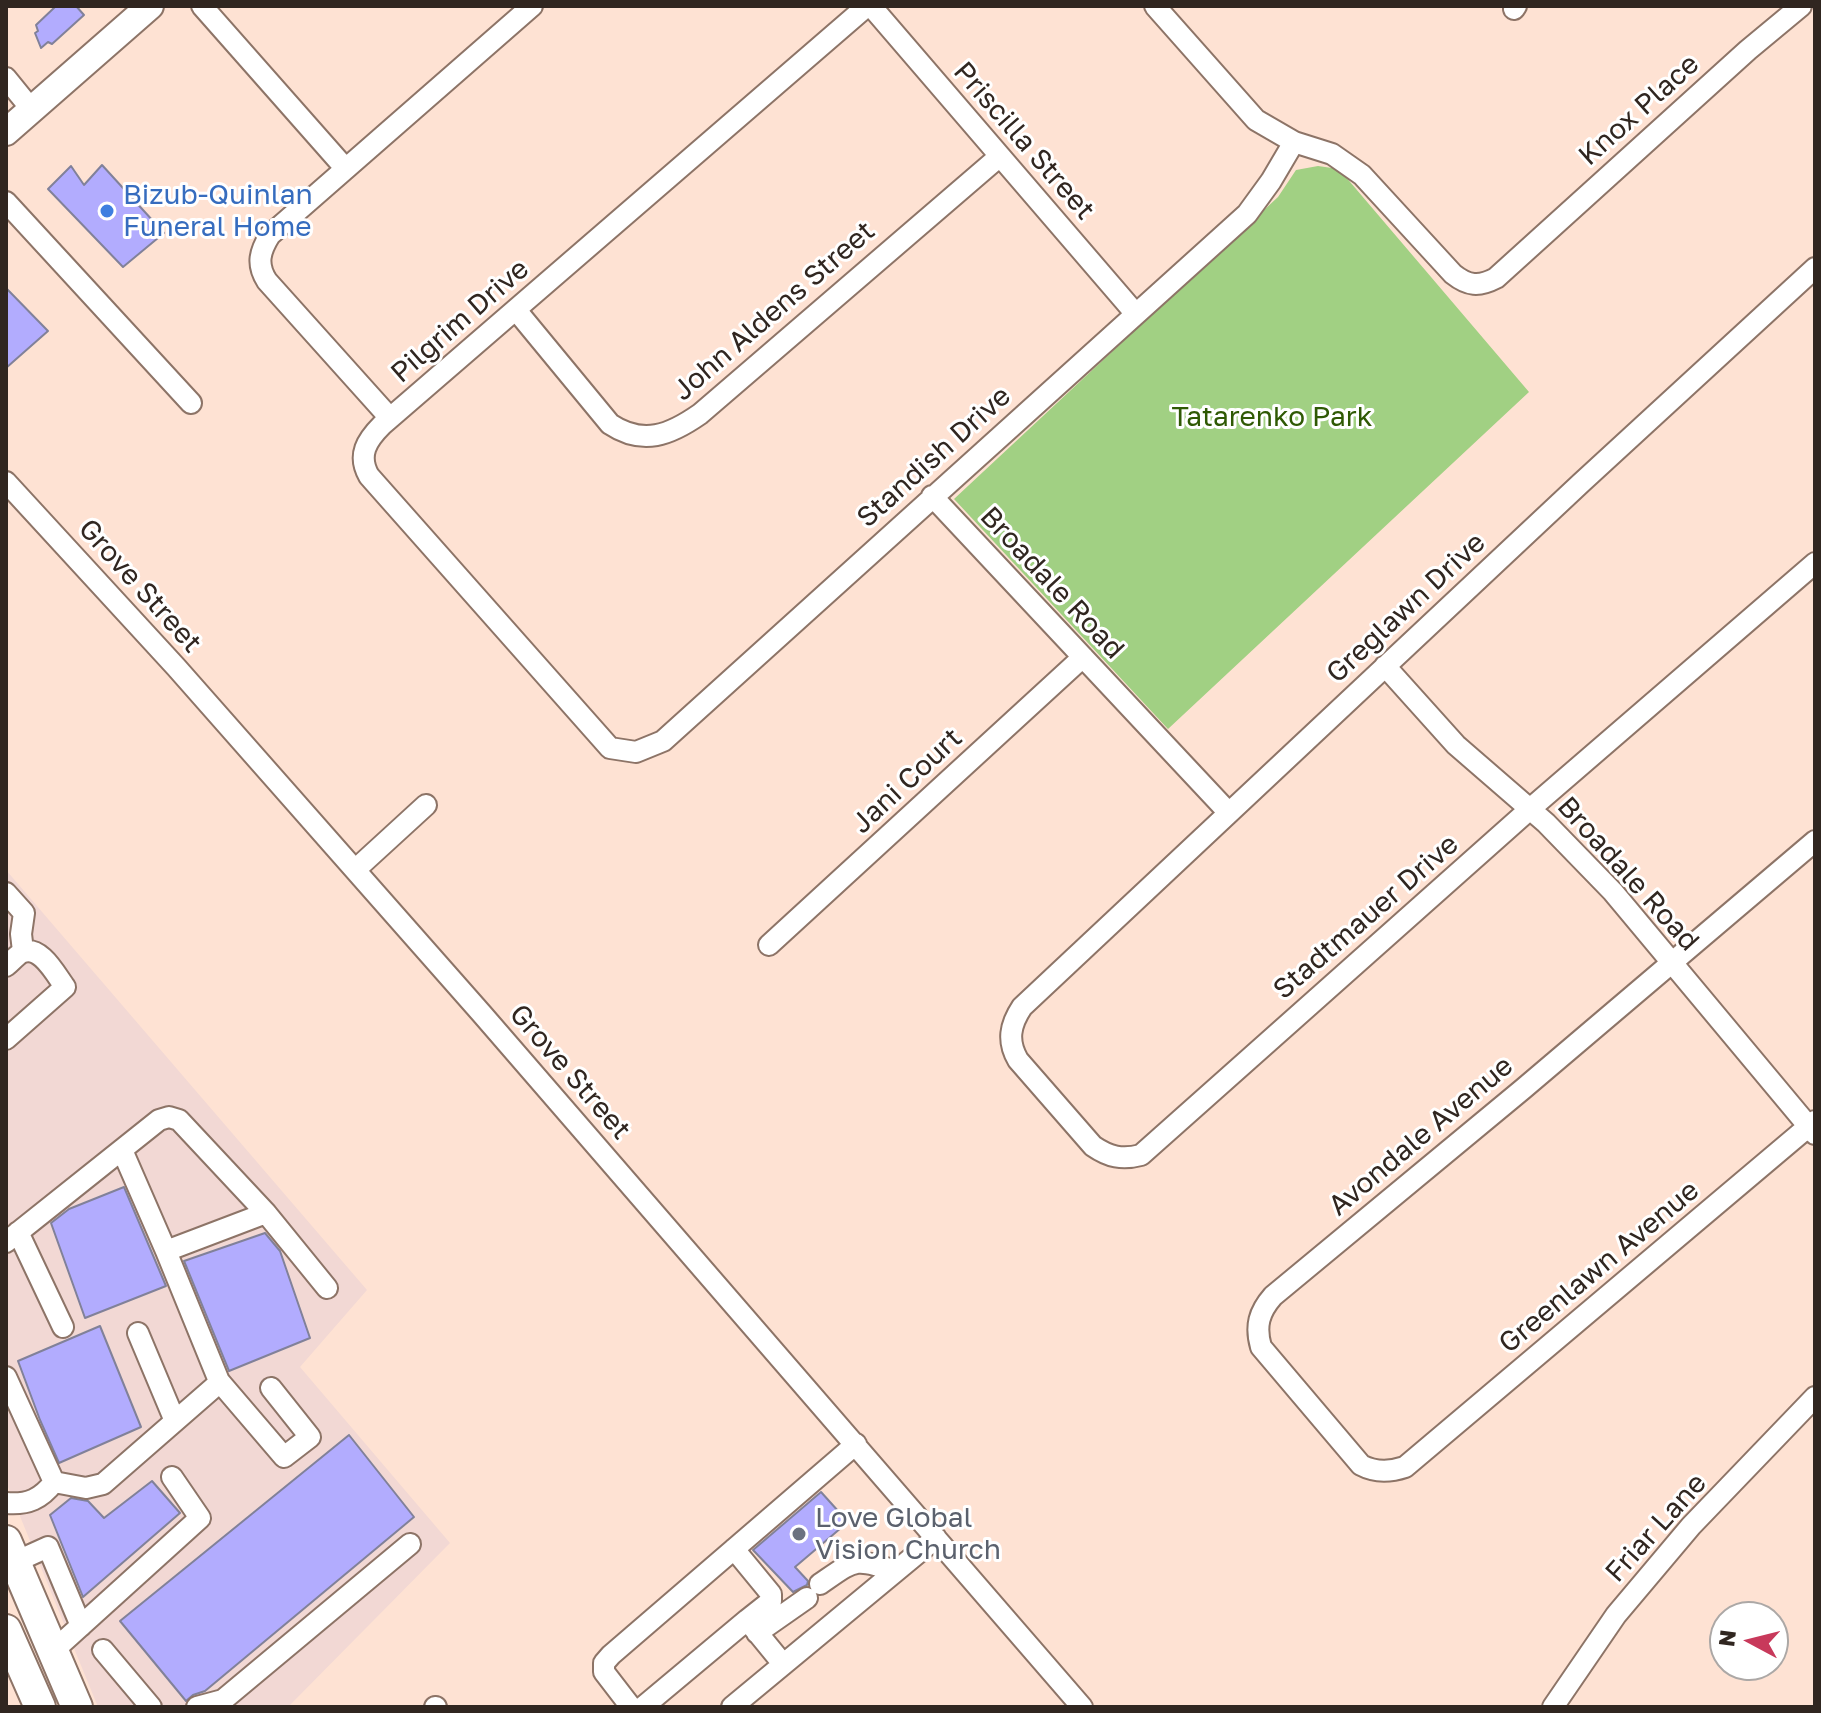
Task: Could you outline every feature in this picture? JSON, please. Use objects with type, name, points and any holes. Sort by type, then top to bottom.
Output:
[{"type":"highway","points":[[10,1552],[77,1707]]},
{"type":"highway","points":[[6,1630],[40,1707]]},
{"type":"main road","points":[[6,132],[146,7]]},
{"type":"street","points":[[202,6],[345,168]]},
{"type":"street","points":[[390,418],[267,281],[259,264],[262,248],[270,235],[532,6]]},
{"type":"street","name":"Priscilla Street","points":[[869,6],[1135,313]]},
{"type":"street","name":"Pilgrim Drive","points":[[586,723],[369,476],[365,468],[368,440],[869,6]]},
{"type":"street","name":"Knox Place","points":[[1166,10],[1256,120],[1294,142],[1332,154],[1348,163],[1463,282],[1473,285],[1486,284],[1496,278],[1748,50],[1801,6]]},
{"type":"street","points":[[6,78],[32,110]]},
{"type":"street","name":"Standish Drive","points":[[586,723],[610,748],[625,752],[643,751],[663,741],[1247,214],[1294,142]]},
{"type":"street","name":"John Aldens Street","points":[[516,310],[610,424],[625,434],[662,434],[679,428],[700,414],[1000,156]]},
{"type":"street","points":[[6,202],[191,403]]},
{"type":"street","name":"Greglawn Drive","points":[[1038,992],[1815,268]]},
{"type":"street","name":"Grove Street","points":[[6,482],[176,667],[355,870],[1082,1707]]},
{"type":"street","name":"Broadale Road","points":[[932,496],[1229,813]]},
{"type":"street","name":"Stadtmauer Drive","points":[[1038,992],[1022,1007],[1011,1029],[1013,1051],[1018,1060],[1093,1146],[1117,1158],[1141,1155],[1530,809],[1815,563]]},
{"type":"street","name":"Jani Court","points":[[769,945],[1083,657]]},
{"type":"street","name":"Broadale Road","points":[[1385,666],[1456,745],[1530,809],[1613,892],[1813,1127]]},
{"type":"street","points":[[355,870],[426,805]]},
{"type":"street","name":"Avondale Avenue","points":[[1420,1455],[1405,1467],[1393,1471],[1369,1469],[1361,1465],[1261,1347],[1258,1329],[1263,1307],[1815,841]]},
{"type":"street","points":[[6,893],[24,913],[21,934],[23,951]]},
{"type":"street","points":[[6,966],[23,951],[33,951],[40,954],[65,987],[6,1039]]},
{"type":"street","points":[[63,1327],[12,1237],[159,1120],[169,1117],[179,1120],[266,1213],[327,1288]]},
{"type":"street","name":"Greenlawn Avenue","points":[[1420,1455],[1813,1127]]},
{"type":"street","points":[[122,1150],[220,1382],[284,1457],[310,1437],[271,1388]]},
{"type":"street","points":[[166,1251],[266,1213]]},
{"type":"street","points":[[138,1333],[175,1421]]},
{"type":"street","points":[[6,1377],[54,1482]]},
{"type":"street","points":[[54,1482],[86,1488],[103,1484],[220,1382]]},
{"type":"street","name":"Friar Lane","points":[[1553,1707],[1626,1603],[1691,1526],[1815,1397]]},
{"type":"street","points":[[631,1707],[604,1672],[604,1663],[856,1444]]},
{"type":"street","points":[[53,1651],[200,1518],[172,1477]]},
{"type":"street","points":[[6,1503],[30,1502],[44,1495],[54,1482]]},
{"type":"street","points":[[732,1707],[936,1538]]},
{"type":"street","points":[[206,1706],[223,1700],[410,1544]]},
{"type":"street","points":[[10,1552],[48,1547],[81,1626]]},
{"type":"street","points":[[734,1549],[771,1594],[771,1601],[752,1627]]},
{"type":"street","points":[[643,1707],[752,1627],[813,1591],[848,1564],[866,1561],[895,1571]]},
{"type":"street","points":[[752,1627],[783,1664]]},
{"type":"street","points":[[103,1650],[151,1707]]},
{"type":"shaded area","points":[[6,870],[367,1290],[300,1367],[450,1543],[288,1707],[98,1707],[6,1482]]},
{"type":"green space","name":"Tatarenko Park","points":[[1318,166],[1339,169],[1529,392],[1168,729],[954,499],[1278,197],[1296,170]]},
{"type":"building","points":[[56,6],[76,6],[84,15],[52,44],[48,42],[41,48],[35,33],[38,31],[36,25]]},
{"type":"building","name":"Bizub-Quinlan Funeral Home","points":[[102,165],[164,233],[123,267],[48,189],[71,166],[84,185]]},
{"type":"building","points":[[6,288],[48,331],[6,368]]},
{"type":"building","points":[[124,1187],[166,1286],[85,1318],[51,1223],[69,1209]]},
{"type":"building","points":[[265,1233],[280,1251],[310,1338],[229,1371],[184,1261]]},
{"type":"building","points":[[100,1326],[141,1427],[59,1463],[18,1361]]},
{"type":"building","points":[[349,1435],[414,1517],[205,1691],[186,1701],[120,1621]]},
{"type":"building","points":[[152,1481],[180,1513],[83,1597],[50,1515],[71,1498],[88,1501],[104,1518]]},
{"type":"building","name":"Love Global Vision Church","points":[[821,1492],[848,1522],[795,1567],[808,1581],[807,1585],[793,1592],[753,1550]]},
{"type":"place","name":"Bizub-Quinlan Funeral Home","points":[[107,211]]},
{"type":"place","name":"Love Global Vision Church","points":[[799,1534]]}]
